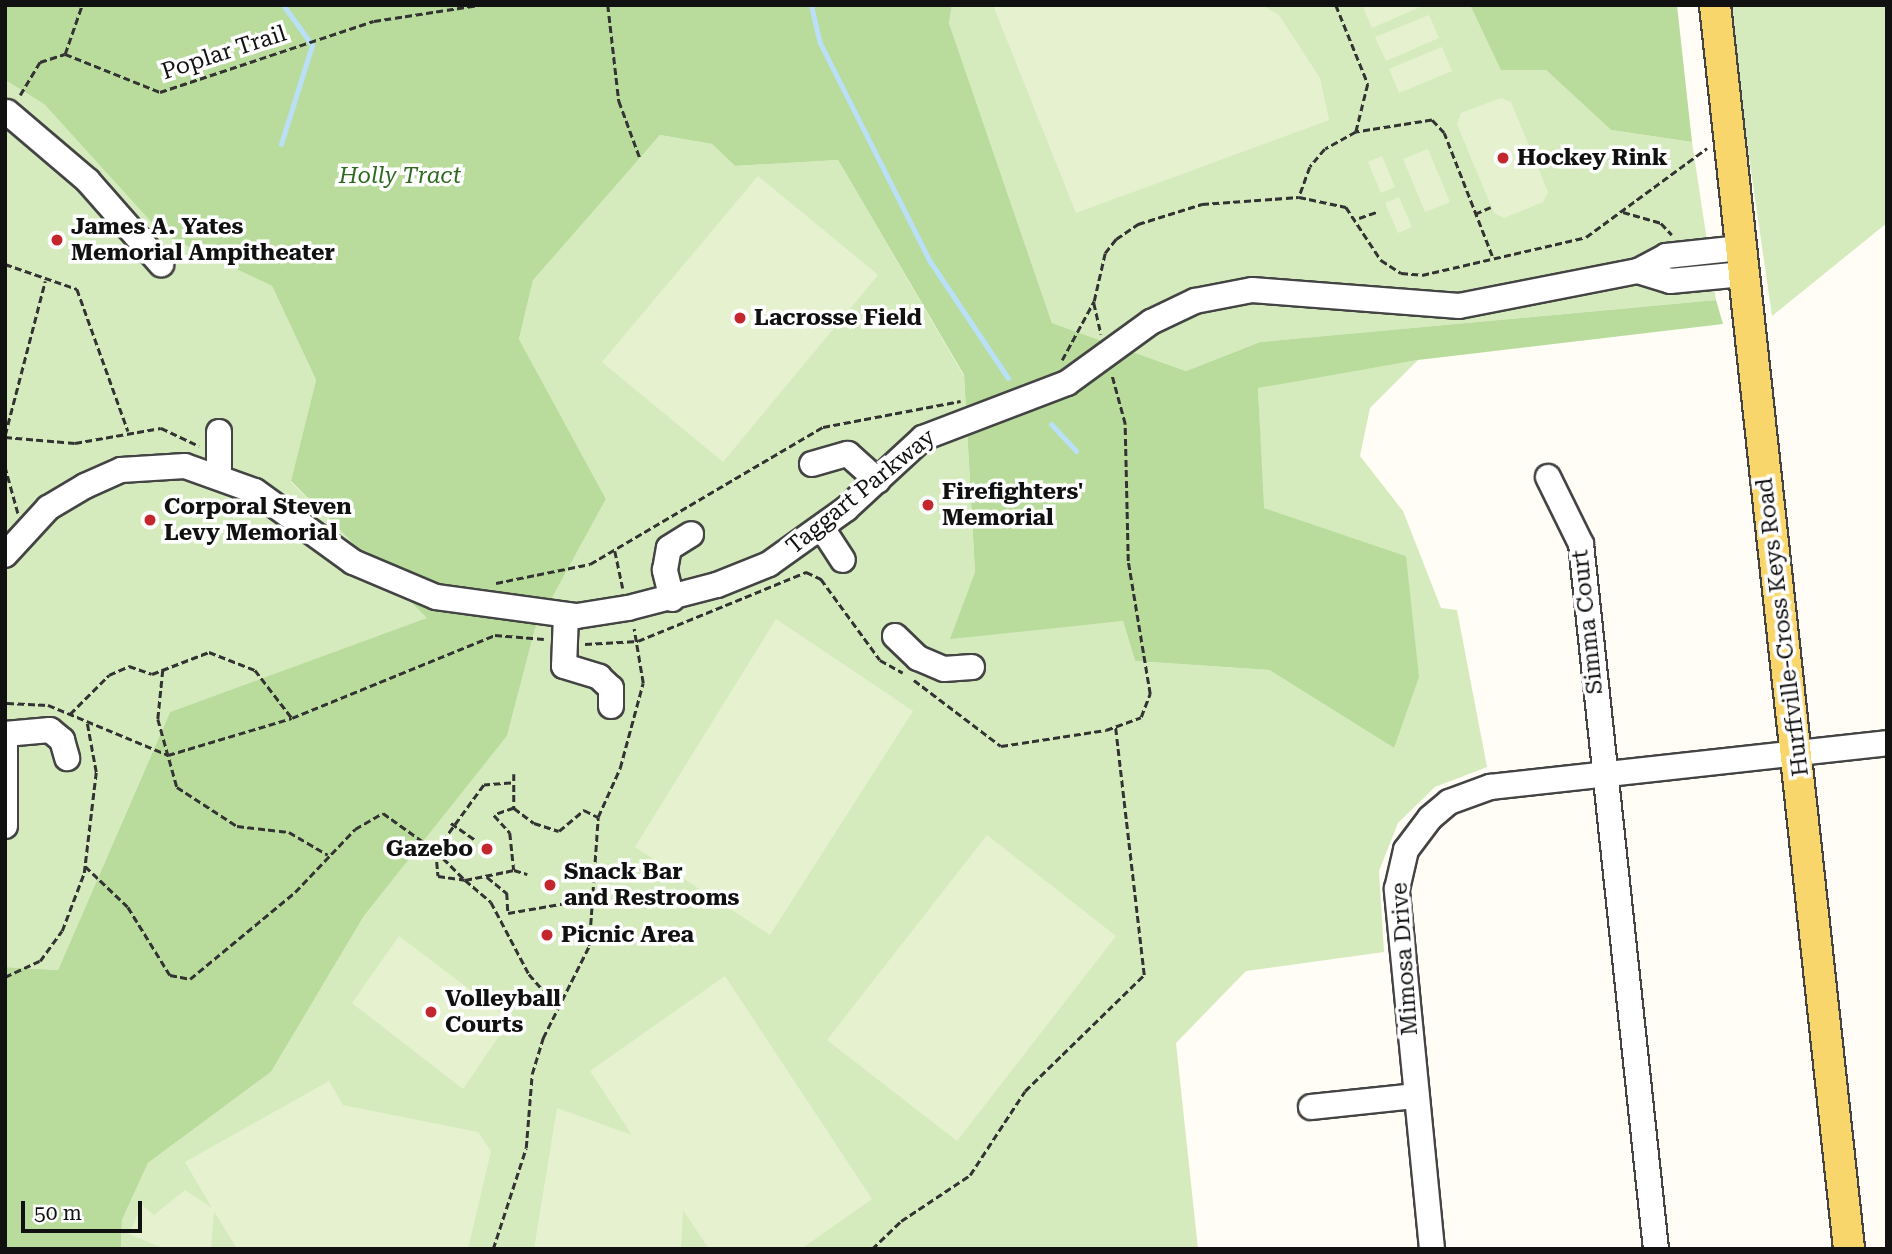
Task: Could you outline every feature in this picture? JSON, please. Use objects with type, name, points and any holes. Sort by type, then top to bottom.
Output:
[{"type":"main road","name":"Hurffville-Cross Keys Road","points":[[1715,5],[1798,754],[1849,1249]]},
{"type":"street","points":[[7,112],[88,181],[161,264]]},
{"type":"street","name":"Taggart Parkway","points":[[5,555],[24,531],[48,508],[121,470],[185,466],[219,454],[255,491],[353,562],[436,597],[566,615],[672,599],[769,564],[821,528],[940,427],[1067,383],[1151,322],[1195,301],[1251,290],[1460,306],[1638,271],[1666,256],[1742,261]]},
{"type":"street","points":[[812,464],[848,454],[878,481]]},
{"type":"street","name":"Simma Court","points":[[1548,477],[1581,544],[1604,775]]},
{"type":"street","points":[[821,528],[843,560]]},
{"type":"street","points":[[672,599],[665,570],[669,548],[691,534]]},
{"type":"street","points":[[566,615],[564,666],[599,677],[611,688],[611,706]]},
{"type":"street","points":[[895,636],[918,658],[944,669],[971,667]]},
{"type":"street","points":[[5,734],[50,730],[62,740],[68,758]]},
{"type":"street","name":"Mimosa Drive","points":[[1432,1249],[1397,903],[1406,850],[1430,818],[1461,796],[1604,775],[1887,743]]},
{"type":"street","points":[[5,746],[5,826]]},
{"type":"street","points":[[1604,775],[1656,1249]]},
{"type":"street","points":[[1311,1107],[1416,1096]]},
{"type":"path","points":[[7,112],[40,62],[65,54],[82,5]]},
{"type":"path","name":"Poplar Trail","points":[[65,54],[160,92],[374,22],[479,5]]},
{"type":"path","points":[[608,5],[619,101],[640,158]]},
{"type":"path","points":[[1336,5],[1368,84],[1356,132]]},
{"type":"path","points":[[1299,197],[1325,149],[1356,132],[1432,120],[1444,133],[1492,256]]},
{"type":"path","points":[[1054,371],[1094,301],[1105,253],[1138,224],[1202,204],[1299,197],[1330,199],[1359,218],[1381,260],[1401,273],[1446,271],[1492,256],[1586,237],[1729,132]]},
{"type":"path","points":[[1475,214],[1491,207]]},
{"type":"path","points":[[1359,218],[1376,212]]},
{"type":"path","points":[[1623,212],[1661,223],[1686,241]]},
{"type":"path","points":[[5,264],[45,281],[67,285],[82,298],[128,432]]},
{"type":"path","points":[[45,281],[5,436],[75,443],[161,428],[219,454]]},
{"type":"path","points":[[1094,301],[1102,341]]},
{"type":"path","points":[[7,703],[26,700],[70,714],[168,755],[292,718],[495,635],[564,641],[638,641],[806,572],[821,579],[880,660],[948,702],[987,740],[1001,746],[1115,726],[1141,717],[1150,694],[1128,561],[1125,424],[1109,363]]},
{"type":"path","points":[[486,585],[590,564],[823,427],[965,400]]},
{"type":"path","points":[[5,466],[24,531]]},
{"type":"path","points":[[493,1249],[526,1148],[532,1074],[542,1038],[564,1002],[589,946],[595,898],[598,817],[637,715],[638,641]]},
{"type":"path","points":[[70,714],[109,675],[129,666],[152,674],[209,652],[255,670],[292,718]]},
{"type":"path","points":[[163,670],[158,719],[177,787],[237,826],[289,832],[328,855]]},
{"type":"path","points":[[5,977],[40,961],[62,931],[85,866],[96,772],[87,723]]},
{"type":"path","points":[[872,1249],[901,1220],[970,1175],[1025,1090],[1144,975],[1115,726]]},
{"type":"path","points":[[513,808],[511,783],[514,774]]},
{"type":"path","points":[[511,783],[484,785],[452,823],[436,851],[438,876],[466,880],[514,870],[527,874]]},
{"type":"path","points":[[514,870],[510,833],[494,814],[513,808],[559,831],[584,810],[598,817]]},
{"type":"path","points":[[85,866],[128,907],[170,975],[190,979],[295,892],[328,855],[383,813],[436,851],[500,915],[529,974],[548,996],[564,1002]]},
{"type":"path","points":[[452,823],[475,840]]},
{"type":"path","points":[[488,877],[507,893],[508,913]]},
{"type":"path","points":[[500,915],[595,898]]},
{"type":"green space","name":"Holly Tract","points":[[5,5],[952,5],[949,23],[1052,323],[1186,371],[1260,342],[1716,300],[1723,324],[1418,360],[1258,388],[1264,508],[1406,556],[1419,677],[1394,748],[1269,670],[1135,661],[1123,621],[950,639],[975,572],[964,375],[838,160],[735,166],[712,144],[660,135],[533,280],[519,339],[606,499],[535,629],[507,736],[364,916],[271,1072],[148,1163],[122,1220],[121,1249],[5,1249],[5,967],[58,970],[170,712],[427,618],[291,481],[316,380],[272,286],[162,234],[44,104],[5,80]]},
{"type":"green space","points":[[952,5],[1470,5],[1501,69],[1546,70],[1611,130],[1692,142],[1716,300],[1260,342],[1186,371],[1052,323],[949,23]]},
{"type":"green space","points":[[993,5],[1262,5],[1279,15],[1320,78],[1329,120],[1076,213]]},
{"type":"green space","points":[[1362,5],[1425,5],[1372,28]]},
{"type":"green space","points":[[1470,5],[1677,5],[1692,142],[1611,130],[1546,70],[1501,70]]},
{"type":"green space","points":[[1727,5],[1887,5],[1887,223],[1772,316]]},
{"type":"green space","points":[[1429,15],[1439,38],[1386,61],[1375,37]]},
{"type":"green space","points":[[1442,47],[1452,71],[1399,93],[1389,69]]},
{"type":"green space","points":[[5,80],[44,104],[162,234],[272,286],[316,380],[291,482],[428,618],[170,712],[58,970],[5,967]]},
{"type":"green space","name":"Hockey Rink","points":[[1501,98],[1511,102],[1548,192],[1543,202],[1504,218],[1494,213],[1457,124],[1461,113]]},
{"type":"green space","points":[[660,135],[712,144],[735,166],[838,160],[964,376],[975,572],[951,638],[1123,621],[1135,661],[1269,670],[1394,748],[1406,556],[1263,508],[1258,387],[1418,360],[1370,408],[1360,456],[1403,511],[1441,608],[1457,610],[1487,767],[1435,787],[1398,823],[1379,871],[1384,952],[1246,971],[1176,1043],[1198,1249],[121,1249],[122,1220],[148,1163],[271,1072],[364,916],[507,736],[535,629],[606,499],[519,339],[533,279]]},
{"type":"green space","points":[[1428,149],[1450,202],[1425,212],[1403,159]]},
{"type":"green space","points":[[1382,156],[1395,187],[1381,193],[1368,162]]},
{"type":"green space","name":"Lacrosse Field","points":[[758,176],[878,275],[723,462],[602,362]]},
{"type":"green space","points":[[1399,197],[1412,227],[1398,233],[1385,203]]},
{"type":"green space","points":[[776,619],[913,711],[770,935],[635,847]]},
{"type":"green space","points":[[987,835],[1116,936],[957,1141],[827,1040]]},
{"type":"green space","name":"Volleyball Courts","points":[[399,936],[510,1020],[463,1089],[352,1003]]},
{"type":"green space","points":[[725,976],[872,1199],[801,1249],[709,1249],[683,1210],[681,1249],[534,1249],[557,1108],[632,1135],[590,1071]]},
{"type":"green space","points":[[329,1081],[343,1105],[478,1132],[491,1151],[468,1249],[237,1249],[214,1211],[211,1249],[165,1249],[129,1234],[142,1205],[154,1215],[185,1190],[212,1208],[185,1162]]},
{"type":"waterway","points":[[281,144],[312,45],[283,5]]},
{"type":"waterway","points":[[811,5],[820,43],[929,260],[1008,378]]},
{"type":"waterway","points":[[1051,424],[1076,451]]},
{"type":"place","name":"Hockey Rink","points":[[1503,158]]},
{"type":"place","name":"James A. Yates Memorial Ampitheater","points":[[57,240]]},
{"type":"place","name":"Lacrosse Field","points":[[740,318]]},
{"type":"place","name":"Firefighters' Memorial","points":[[928,505]]},
{"type":"place","name":"Corporal Steven Levy Memorial","points":[[150,520]]},
{"type":"place","name":"Gazebo","points":[[487,849]]},
{"type":"place","name":"Snack Bar and Restrooms","points":[[550,885]]},
{"type":"place","name":"Picnic Area","points":[[547,935]]},
{"type":"place","name":"Volleyball Courts","points":[[431,1012]]}]
